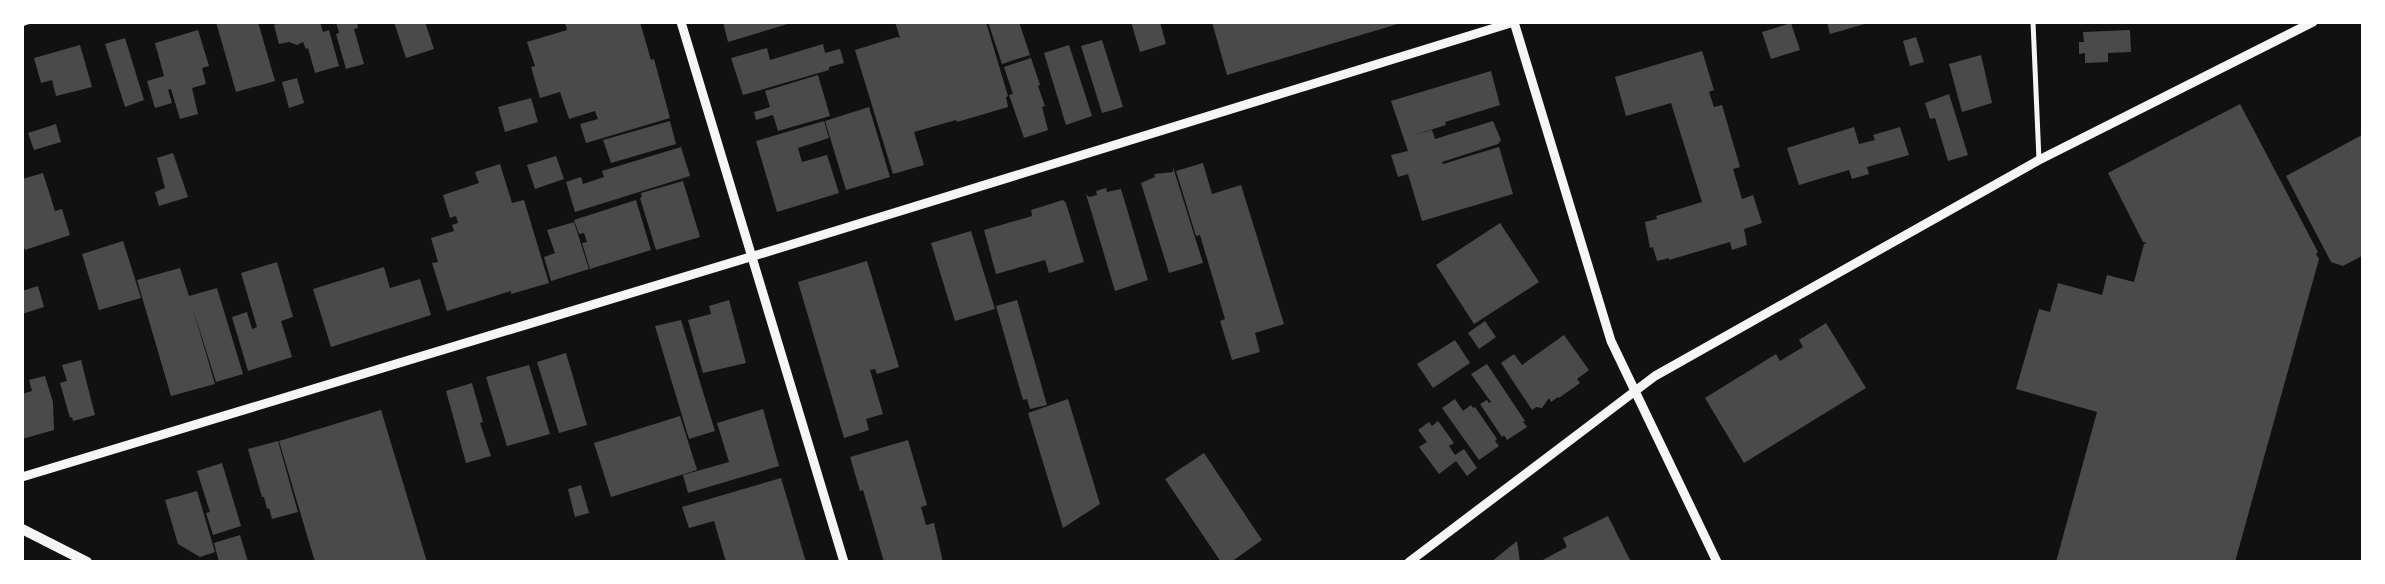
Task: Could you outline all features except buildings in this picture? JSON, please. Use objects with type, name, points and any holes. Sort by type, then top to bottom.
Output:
[{"type":"main road","points":[[22,529],[87,562]]},
{"type":"street","points":[[22,24],[28,22]]},
{"type":"street","points":[[681,22],[844,562]]},
{"type":"street","points":[[22,477],[752,257],[1514,22],[1612,341],[1635,393],[1717,562]]},
{"type":"street","points":[[2032,22],[2039,160]]},
{"type":"street","points":[[1409,562],[1655,376],[2039,160],[2313,22]]}]
